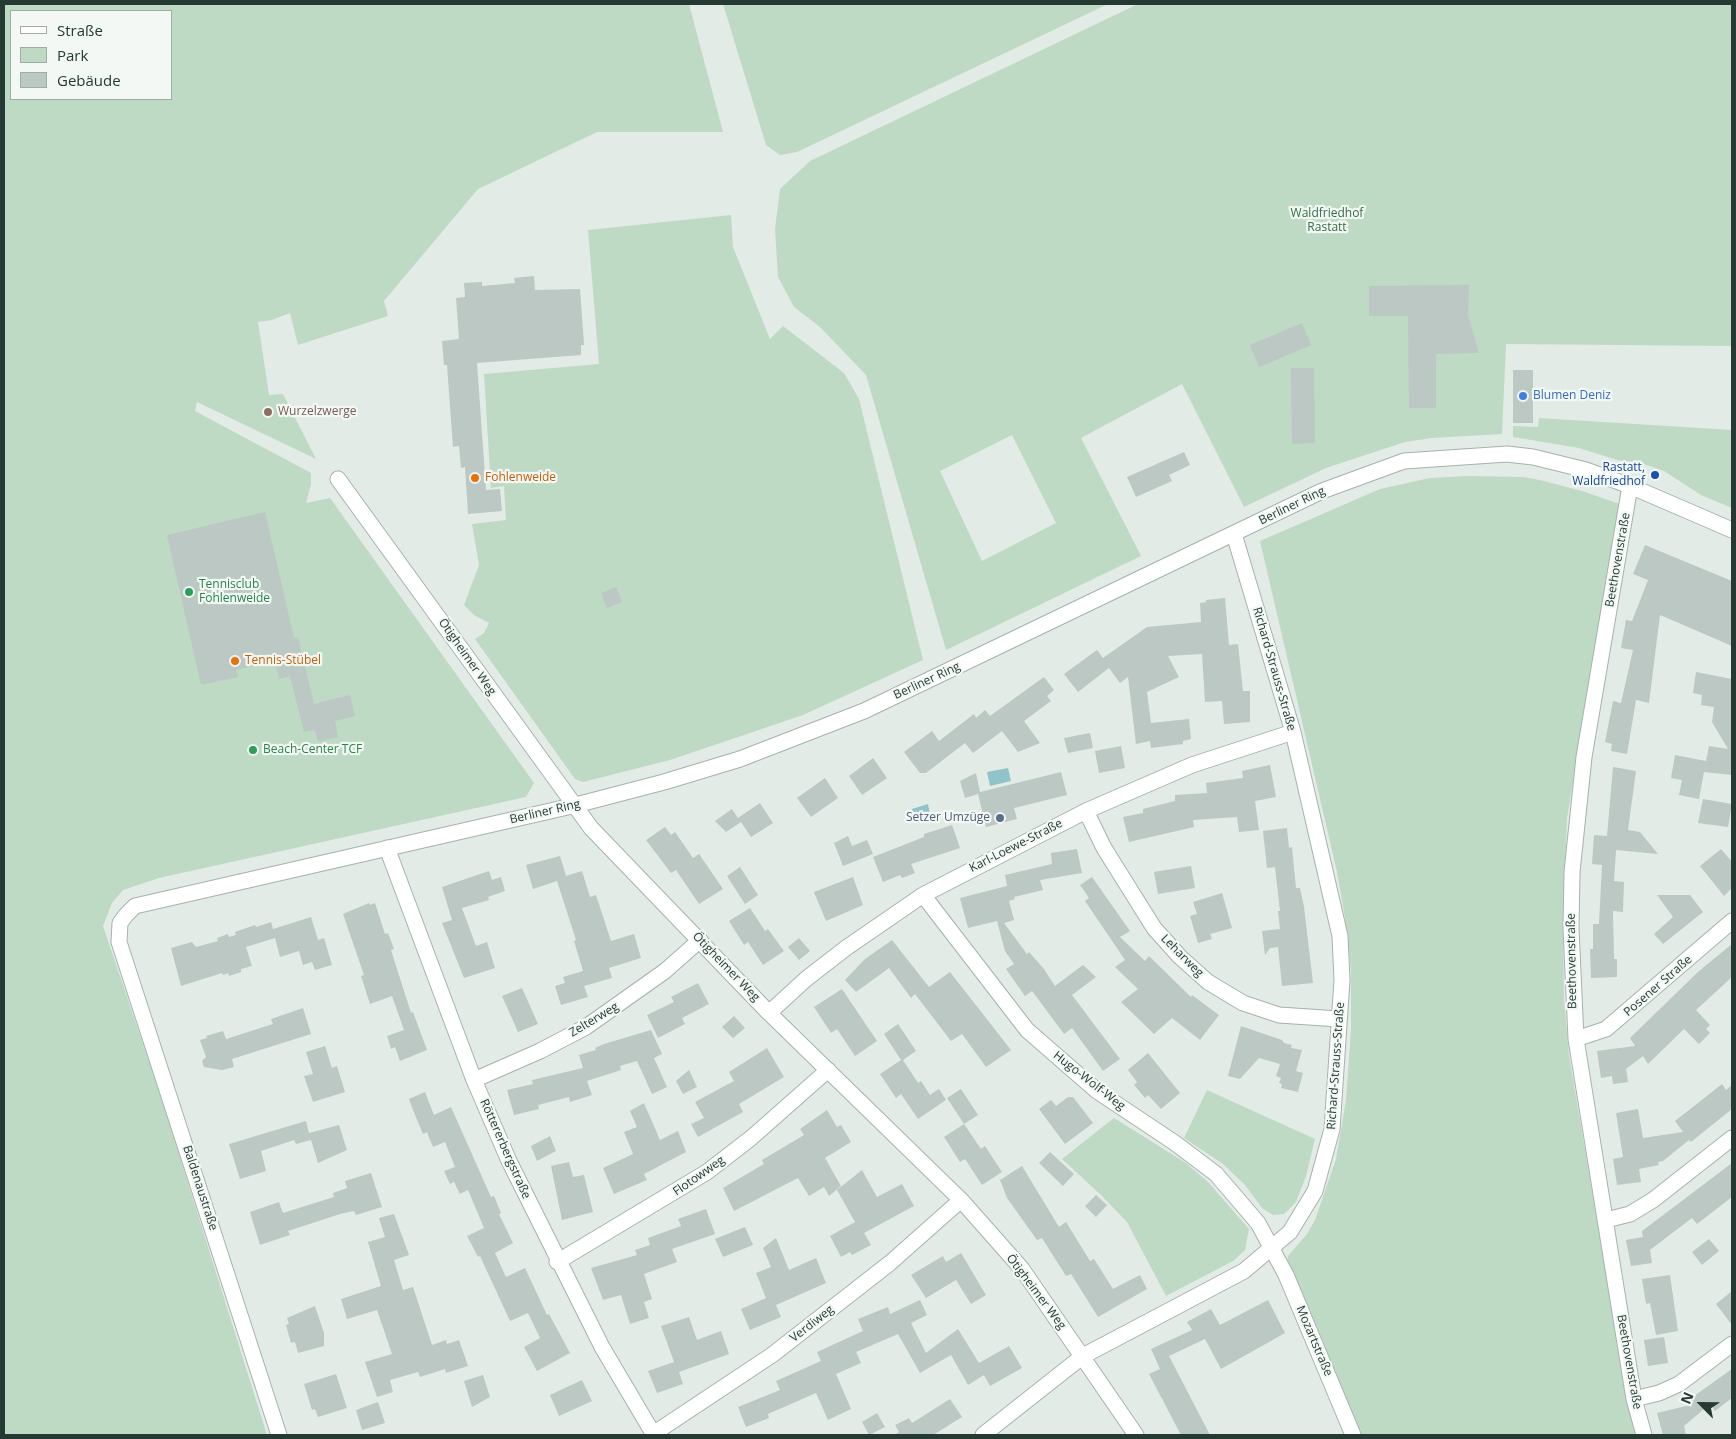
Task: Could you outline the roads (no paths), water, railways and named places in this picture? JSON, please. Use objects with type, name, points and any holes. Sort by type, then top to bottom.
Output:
[{"type":"street","name":"Berliner Ring","points":[[119,942],[120,923],[126,914],[135,906],[147,902],[572,806],[740,759],[864,711],[1322,491],[1404,461],[1507,454],[1533,457],[1586,470],[1630,486],[1732,530]]},
{"type":"street","name":"Ötigheimer Weg","points":[[338,479],[572,806],[628,869],[700,940],[769,1013],[960,1200],[1022,1269],[1136,1435]]},
{"type":"street","name":"Beethovenstraße","points":[[1630,486],[1584,757],[1572,872],[1571,928],[1576,1039],[1634,1399],[1644,1435]]},
{"type":"street","name":"Richard-Strauss-Straße","points":[[983,1435],[1083,1356],[1244,1272],[1290,1232],[1315,1191],[1332,1128],[1342,980],[1340,936],[1293,732],[1234,534]]},
{"type":"street","name":"Karl-Loewe-Straße","points":[[769,1013],[806,979],[846,948],[923,895],[1086,811],[1192,765],[1293,732]]},
{"type":"street","name":"Leharweg","points":[[1086,811],[1104,848],[1154,928],[1180,957],[1208,982],[1243,1003],[1279,1015],[1339,1019]]},
{"type":"street","name":"Röttererbergstraße","points":[[387,848],[474,1080],[508,1162],[557,1262],[602,1347],[653,1434]]},
{"type":"street","name":"Hugo-Wolf-Weg","points":[[923,895],[1027,1030],[1098,1091],[1175,1143],[1216,1174],[1258,1223],[1273,1248]]},
{"type":"street","name":"Posener Straße","points":[[1576,1039],[1606,1029],[1732,921]]},
{"type":"street","name":"Zelterweg","points":[[474,1080],[540,1051],[586,1027],[666,971],[700,940]]},
{"type":"street","name":"Baldenaustraße","points":[[119,942],[279,1435]]},
{"type":"street","name":"Flotowweg","points":[[557,1262],[707,1172],[751,1138],[828,1070]]},
{"type":"street","points":[[1606,1220],[1630,1214],[1654,1200],[1732,1138]]},
{"type":"street","name":"Verdiweg","points":[[653,1434],[772,1355],[890,1264],[960,1200]]},
{"type":"street","name":"Mozartstraße","points":[[1273,1248],[1353,1435]]},
{"type":"street","points":[[1634,1399],[1659,1393],[1679,1384],[1732,1344]]},
{"type":"water","points":[[1008,768],[1011,781],[990,786],[987,772]]},
{"type":"water","points":[[928,804],[930,815],[915,819],[911,815],[912,809]]},
{"type":"place","name":"Blumen Deniz","points":[[1523,396]]},
{"type":"place","name":"Wurzelzwerge","points":[[268,412]]},
{"type":"place","name":"Rastatt, Waldfriedhof","points":[[1655,475]]},
{"type":"place","name":"Fohlenweide","points":[[475,478]]},
{"type":"place","name":"Tennisclub Fohlenweide","points":[[189,592]]},
{"type":"place","name":"Tennis-Stübel","points":[[235,661]]},
{"type":"place","name":"Beach-Center TCF","points":[[253,750]]},
{"type":"place","name":"Setzer Umzüge","points":[[1000,818]]},
{"type":"park label","name":"Waldfriedhof Rastatt","points":[[1327,221]]}]
